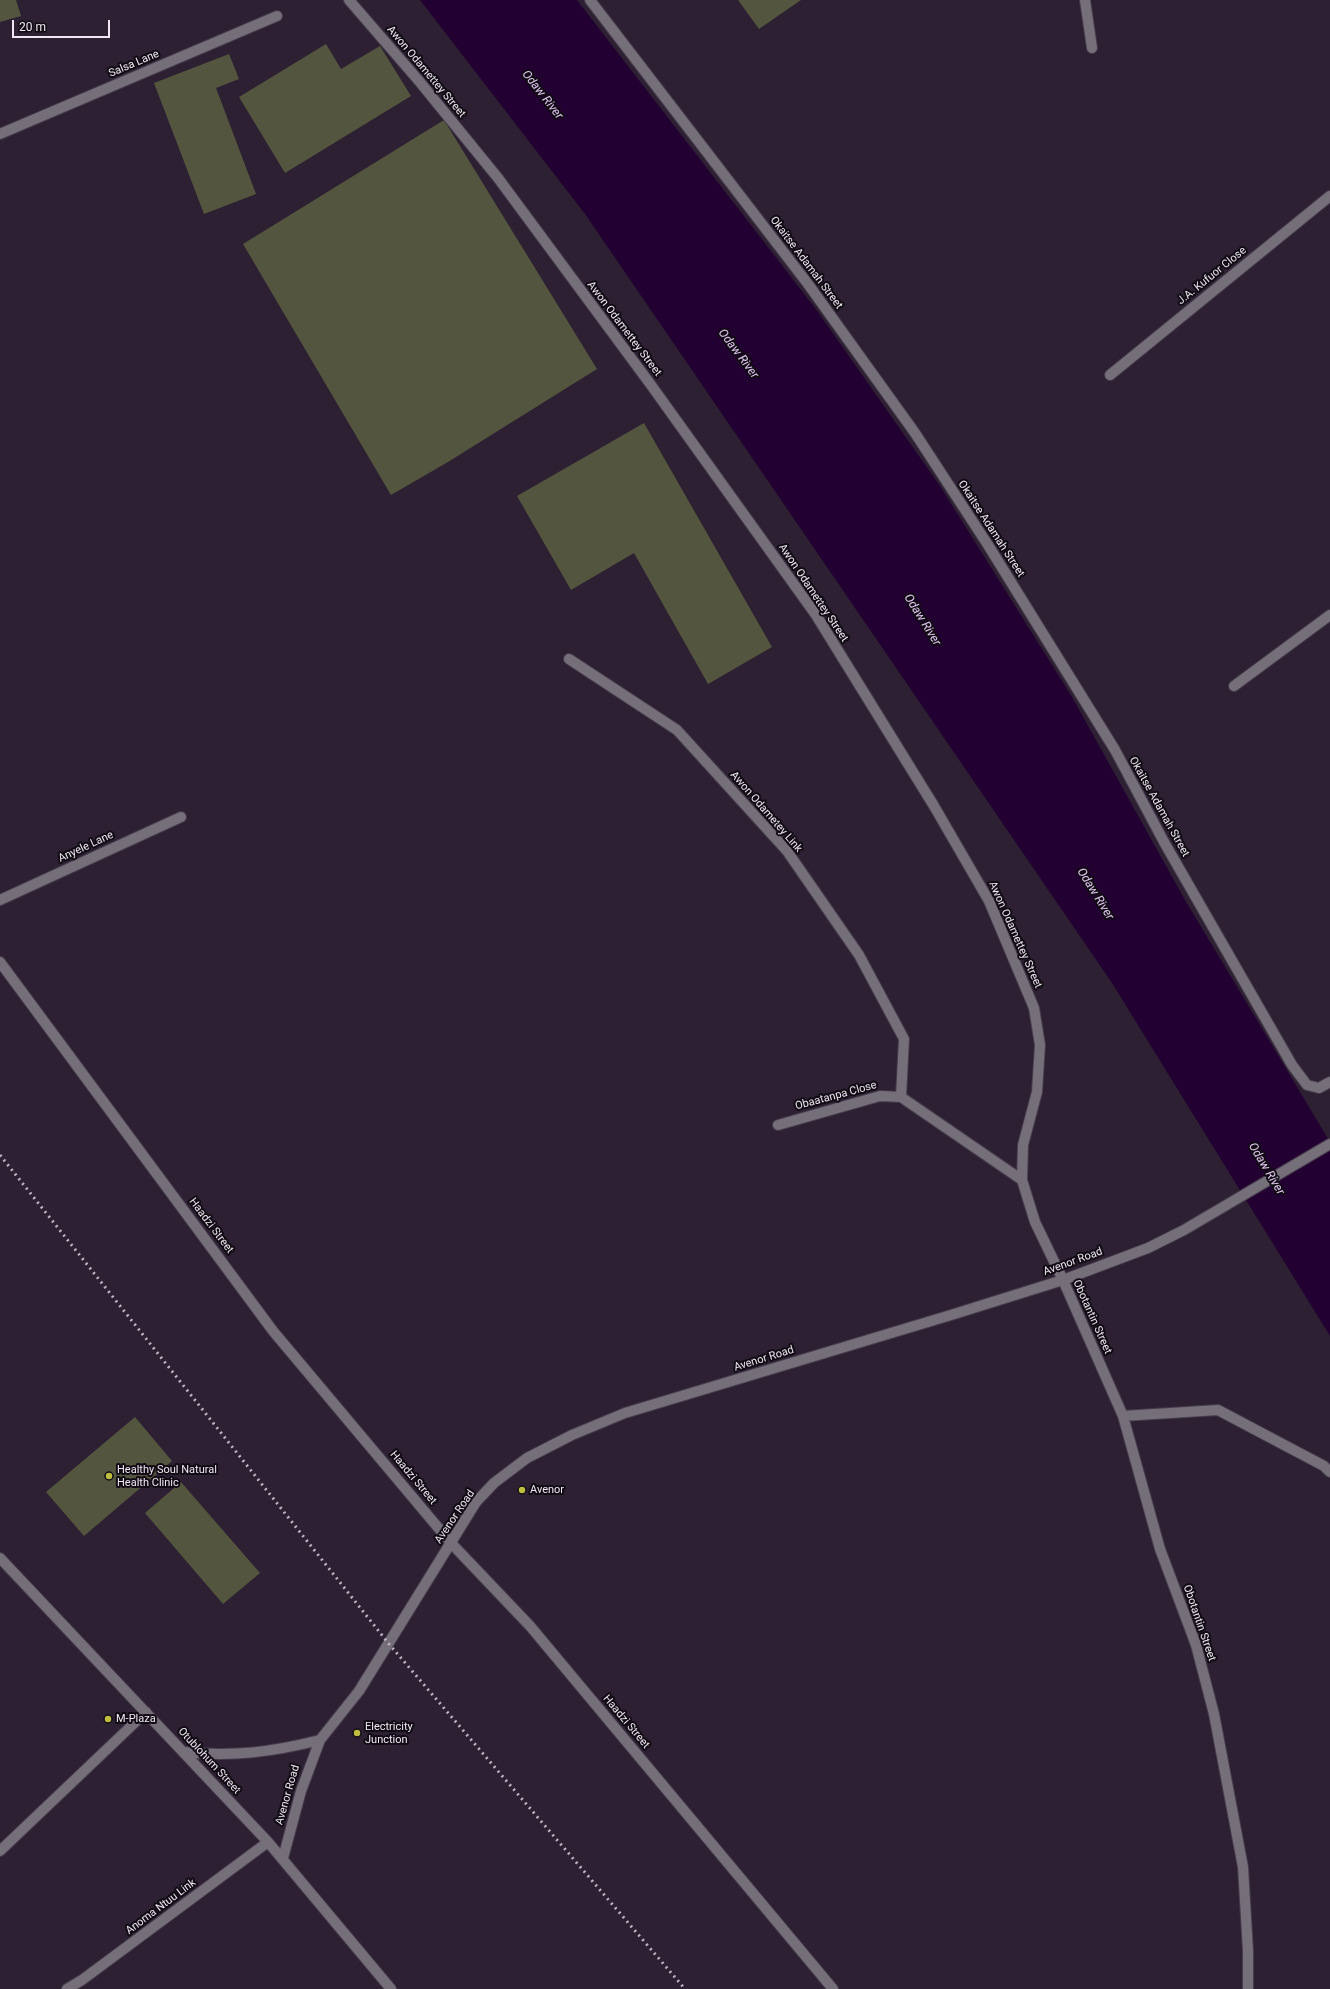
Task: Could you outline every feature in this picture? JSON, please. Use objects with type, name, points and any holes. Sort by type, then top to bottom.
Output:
[{"type":"street","name":"Awon Odamettey Street","points":[[349,0],[419,81],[498,178],[656,392],[812,609],[930,800],[989,901],[1034,1008],[1040,1045],[1037,1092],[1023,1145],[1022,1180],[1035,1222],[1063,1280]]},
{"type":"street","name":"Okaitse Adamah Street","points":[[590,0],[808,284],[915,433],[996,558],[1115,750],[1164,842],[1292,1065],[1307,1085],[1319,1088],[1330,1082]]},
{"type":"street","points":[[1085,0],[1092,48]]},
{"type":"street","name":"Salsa Lane","points":[[0,134],[277,16]]},
{"type":"street","name":"J.A. Kufuor Close","points":[[1110,375],[1330,196]]},
{"type":"street","points":[[1234,686],[1330,615]]},
{"type":"street","name":"Awon Odametey Link","points":[[569,659],[676,730],[787,852],[859,954],[904,1039],[902,1097]]},
{"type":"street","name":"Anyele Lane","points":[[0,900],[181,817]]},
{"type":"street","name":"Haadzi Street","points":[[0,962],[274,1331],[451,1543],[530,1626],[833,1989]]},
{"type":"street","name":"Obaatanpa Close","points":[[778,1125],[880,1096],[902,1097]]},
{"type":"street","points":[[902,1097],[1022,1180]]},
{"type":"street","name":"Avenor Road","points":[[283,1858],[300,1791],[320,1740],[359,1691],[476,1502],[494,1483],[527,1458],[572,1435],[625,1413],[1063,1280],[1148,1248],[1184,1230],[1330,1144]]},
{"type":"street","name":"Obotantin Street","points":[[1063,1280],[1123,1416],[1160,1549],[1196,1645],[1214,1714],[1243,1867],[1248,1951],[1248,1989]]},
{"type":"street","points":[[1123,1416],[1218,1410],[1324,1466],[1330,1472]]},
{"type":"street","name":"Otublohum Street","points":[[0,1558],[283,1858],[391,1989]]},
{"type":"street","points":[[0,1851],[146,1712]]},
{"type":"street","name":"Avenor Road","points":[[184,1752],[214,1755],[248,1754],[320,1740]]},
{"type":"street","name":"Anoma Ntuu Link","points":[[66,1989],[82,1980],[268,1842]]},
{"type":"water","name":"Odaw River","points":[[420,0],[577,0],[818,312],[940,486],[1072,697],[1185,900],[1330,1142],[1330,1336],[1112,983],[585,214]]},
{"type":"building","points":[[0,0],[16,0],[21,16],[0,22]]},
{"type":"building","points":[[738,0],[801,0],[759,29]]},
{"type":"building","points":[[326,44],[341,69],[380,46],[411,96],[285,173],[239,97]]},
{"type":"building","points":[[229,54],[239,79],[216,88],[256,194],[204,214],[154,83]]},
{"type":"building","points":[[444,120],[597,369],[448,462],[391,495],[243,244]]},
{"type":"building","points":[[644,423],[772,647],[708,684],[634,553],[571,590],[517,496]]},
{"type":"building","name":"Healthy Soul Natural Health Clinic","points":[[135,1417],[172,1461],[84,1536],[46,1492]]},
{"type":"building","points":[[181,1482],[260,1573],[223,1604],[145,1513]]},
{"type":"railway","points":[[0,1155],[389,1644],[685,1989]]},
{"type":"place","name":"Healthy Soul Natural Health Clinic","points":[[109,1476]]},
{"type":"place","name":"Avenor","points":[[522,1490]]},
{"type":"place","name":"M-Plaza","points":[[108,1719]]},
{"type":"place","name":"Electricity Junction","points":[[357,1733]]}]
